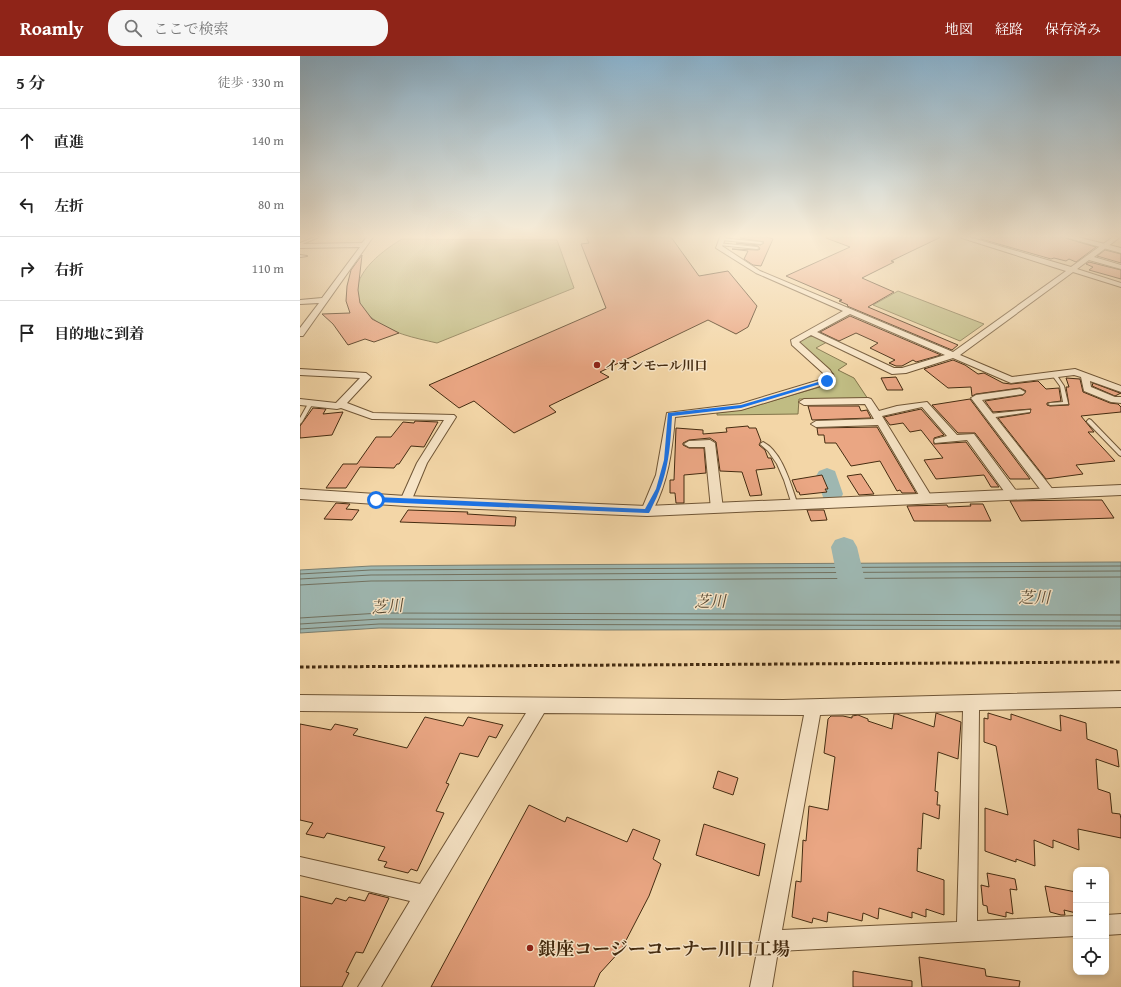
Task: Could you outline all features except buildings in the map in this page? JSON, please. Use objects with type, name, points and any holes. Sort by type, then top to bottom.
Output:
[{"type":"street","points":[[300,334],[338,280]]},
{"type":"street","points":[[778,280],[1011,380],[1075,372],[1121,389]]},
{"type":"street","points":[[810,332],[898,372],[955,355],[1058,280]]},
{"type":"street","points":[[1106,280],[1121,285]]},
{"type":"street","points":[[300,302],[324,300]]},
{"type":"street","points":[[647,511],[659,489],[667,460],[670,415],[741,407],[827,381],[829,377],[827,372],[795,343],[795,340],[849,310]]},
{"type":"street","points":[[300,372],[363,375],[366,377],[341,404],[337,406],[300,402]]},
{"type":"street","points":[[1085,375],[1087,389],[1114,400],[1121,400]]},
{"type":"street","points":[[1020,392],[976,398],[1050,494]]},
{"type":"street","points":[[804,402],[868,401],[927,499]]},
{"type":"street","points":[[341,404],[372,416],[451,417],[422,464],[406,501]]},
{"type":"street","points":[[816,424],[878,419],[924,404],[955,439]]},
{"type":"street","points":[[939,441],[970,436],[1013,495]]},
{"type":"street","points":[[689,444],[710,443],[717,509]]},
{"type":"street","points":[[300,494],[406,501],[647,511],[1121,490]]},
{"type":"street","points":[[300,703],[539,707],[813,707],[1121,699]]},
{"type":"street","points":[[967,931],[971,703]]},
{"type":"street","points":[[369,987],[539,707]]},
{"type":"street","points":[[761,987],[813,707]]},
{"type":"street","points":[[300,866],[425,895]]},
{"type":"street","points":[[1109,925],[1121,924]]},
{"type":"street","points":[[770,941],[1073,926]]},
{"type":"lane","points":[[1050,404],[1066,402],[1062,386],[1054,375]]},
{"type":"lane","points":[[300,422],[311,403]]},
{"type":"lane","points":[[989,416],[1028,411]]},
{"type":"lane","points":[[1089,421],[1121,454]]},
{"type":"lane","points":[[763,444],[778,460],[795,505]]},
{"type":"path","points":[[300,667],[1121,662]]},
{"type":"shaded area","points":[[360,280],[571,280],[574,288],[437,343],[411,337],[386,328],[372,318],[362,307],[357,295]]},
{"type":"shaded area","points":[[898,291],[984,324],[960,341],[873,305]]},
{"type":"shaded area","points":[[814,336],[827,342],[816,348],[847,364],[838,370],[854,378],[868,399],[799,399],[798,414],[717,415],[717,413],[745,409],[830,384],[834,374],[800,344],[801,340]]},
{"type":"water","name":"芝川","points":[[1121,562],[1121,629],[605,630],[379,628],[300,633],[300,570],[371,566]]},
{"type":"waterway","points":[[827,476],[832,494]]},
{"type":"waterway","points":[[844,547],[855,597]]},
{"type":"place","name":"イオンモール川口","points":[[597,365]]},
{"type":"place","name":"銀座コージーコーナー川口工場","points":[[530,948]]},
{"type":"route","points":[[376,500],[647,511],[659,489],[667,460],[670,415],[741,407],[827,381]]}]
